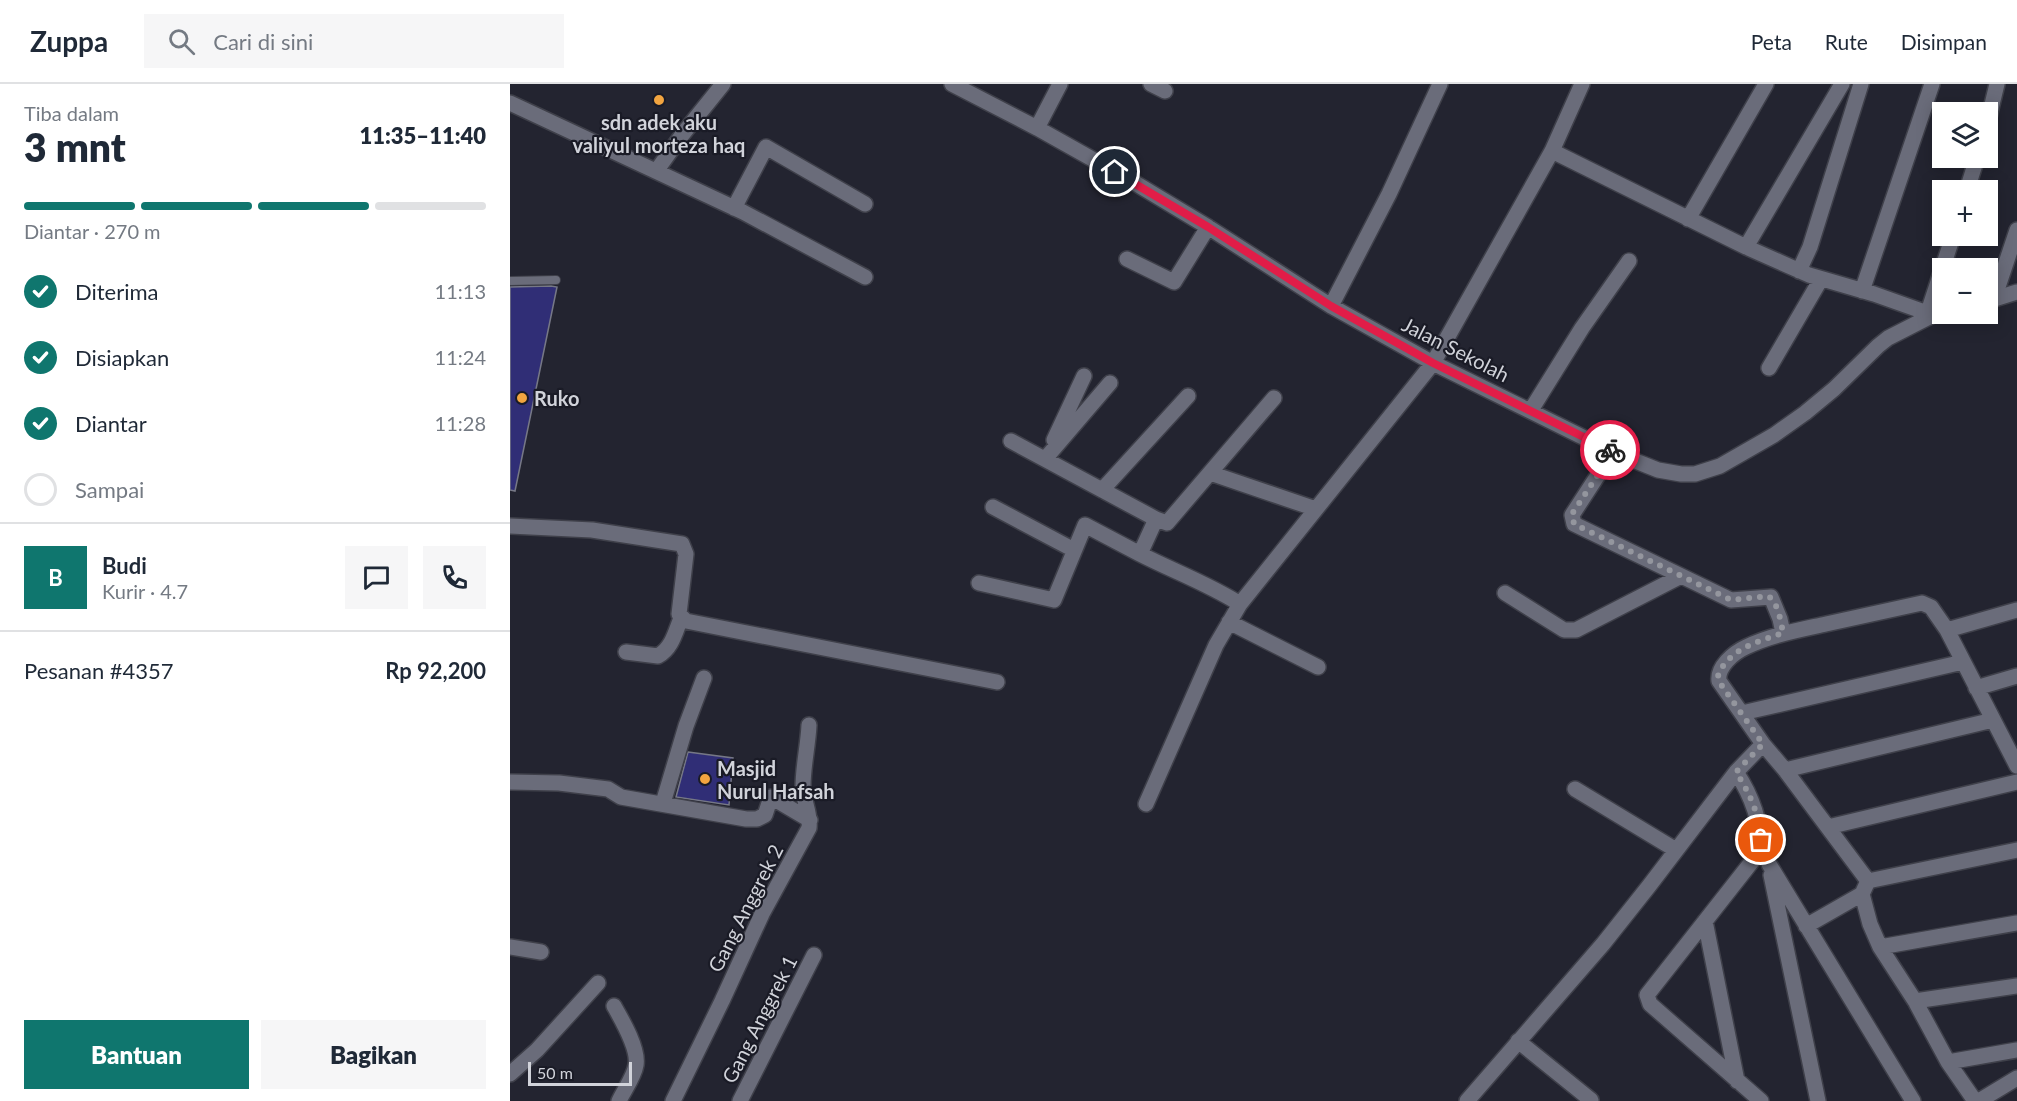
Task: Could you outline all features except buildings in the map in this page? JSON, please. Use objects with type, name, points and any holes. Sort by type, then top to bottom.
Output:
[{"type":"street","points":[[657,171],[682,135],[723,84]]},
{"type":"street","name":"Jalan Sekolah","points":[[952,84],[1135,183],[1331,306],[1433,363],[1613,452],[1658,470],[1695,474],[1720,466],[1774,435],[1805,412],[1834,389],[1888,338],[1932,315]]},
{"type":"street","points":[[1037,128],[1060,84]]},
{"type":"street","points":[[1331,306],[1389,194],[1440,84]]},
{"type":"street","points":[[1688,219],[1766,84]]},
{"type":"street","points":[[1746,248],[1842,84]]},
{"type":"street","points":[[1799,271],[1814,237],[1861,84]]},
{"type":"street","points":[[1862,291],[1932,84]]},
{"type":"street","points":[[1993,102],[1997,84]]},
{"type":"street","points":[[1146,804],[1216,645],[1229,621],[1240,604],[1433,363],[1552,151],[1575,86]]},
{"type":"street","points":[[510,103],[734,208],[865,277]]},
{"type":"street","points":[[734,208],[766,147],[866,204]]},
{"type":"street","points":[[1552,151],[1746,248],[1799,271],[1932,312]]},
{"type":"street","points":[[1127,259],[1174,282],[1208,227]]},
{"type":"street","points":[[1998,281],[2017,230]]},
{"type":"street","points":[[1531,410],[1587,321],[1629,261]]},
{"type":"street","points":[[1769,368],[1821,279]]},
{"type":"street","points":[[1998,298],[2017,292]]},
{"type":"street","points":[[1046,459],[1084,376]]},
{"type":"street","points":[[1046,459],[1110,382]]},
{"type":"street","points":[[1102,490],[1188,396]]},
{"type":"street","points":[[1011,441],[1167,523],[1274,398]]},
{"type":"street","points":[[1613,452],[1572,514],[1574,524],[1731,600],[1771,597],[1783,633]]},
{"type":"street","points":[[1210,473],[1316,509]]},
{"type":"street","points":[[993,507],[1074,549]]},
{"type":"street","points":[[1140,554],[1156,519]]},
{"type":"street","points":[[979,583],[1054,600],[1085,525],[1177,573],[1224,593],[1240,604]]},
{"type":"street","points":[[510,526],[592,530],[682,544],[686,554],[679,614],[681,618],[670,646],[658,656],[626,652]]},
{"type":"street","points":[[1505,593],[1564,630],[1570,631],[1681,576]]},
{"type":"street","points":[[2017,766],[2012,745],[1993,720],[1947,630],[1931,607],[1922,603],[1783,633],[1744,647],[1721,668],[1718,675],[1719,681],[1763,744],[1828,827],[1865,888],[1870,924],[1880,947],[1915,1002],[1948,1062],[1977,1101],[2017,1078]]},
{"type":"street","points":[[1947,630],[2017,610]]},
{"type":"street","points":[[681,618],[701,625],[997,682]]},
{"type":"street","points":[[1229,621],[1318,667]]},
{"type":"street","points":[[1742,713],[1963,662]]},
{"type":"street","points":[[1976,688],[2017,676]]},
{"type":"street","points":[[663,803],[686,726],[704,678]]},
{"type":"street","points":[[1785,770],[1993,720]]},
{"type":"street","points":[[809,725],[803,788],[810,820]]},
{"type":"street","points":[[1467,1101],[1603,944],[1736,772],[1763,744]]},
{"type":"street","points":[[1736,772],[1750,796],[1761,829],[1765,857],[1818,1101]]},
{"type":"street","points":[[510,782],[559,783],[608,789],[621,797],[746,819],[757,819],[765,815],[771,797],[810,820]]},
{"type":"street","points":[[1828,827],[2017,782]]},
{"type":"street","points":[[1575,789],[1676,850]]},
{"type":"street","name":"Gang Anggrek 2","points":[[673,1101],[762,914],[809,828],[810,820]]},
{"type":"street","points":[[1806,926],[1865,888],[2017,850]]},
{"type":"street","points":[[1761,1101],[1650,1004],[1647,995],[1705,921],[1765,857]]},
{"type":"street","points":[[1765,857],[1908,1099]]},
{"type":"street","points":[[1705,921],[1737,1081]]},
{"type":"street","points":[[1880,947],[2017,923]]},
{"type":"street","points":[[510,947],[541,952]]},
{"type":"street","name":"Gang Anggrek 1","points":[[740,1101],[814,955]]},
{"type":"street","points":[[510,1074],[537,1050],[598,983]]},
{"type":"street","points":[[1915,1002],[2017,986]]},
{"type":"street","points":[[615,1006],[635,1053],[636,1066],[619,1101]]},
{"type":"street","points":[[1518,1041],[1591,1100]]},
{"type":"street","points":[[1948,1062],[2017,1050]]},
{"type":"lane","points":[[510,281],[556,280]]},
{"type":"way so far","points":[[1610,450],[1613,452],[1572,514],[1574,524],[1731,600],[1768,596],[1772,598],[1783,633],[1744,647],[1727,661],[1718,675],[1722,686],[1763,744],[1736,772],[1750,796],[1761,829],[1761,840]]},
{"type":"place","name":"sdn adek aku valiyul morteza haq","points":[[659,100]]},
{"type":"place","name":"Ruko","points":[[522,398]]},
{"type":"place","name":"Masjid Nurul Hafsah","points":[[705,779]]},
{"type":"route","points":[[1115,172],[1208,227],[1331,306],[1433,363],[1610,450]]}]
